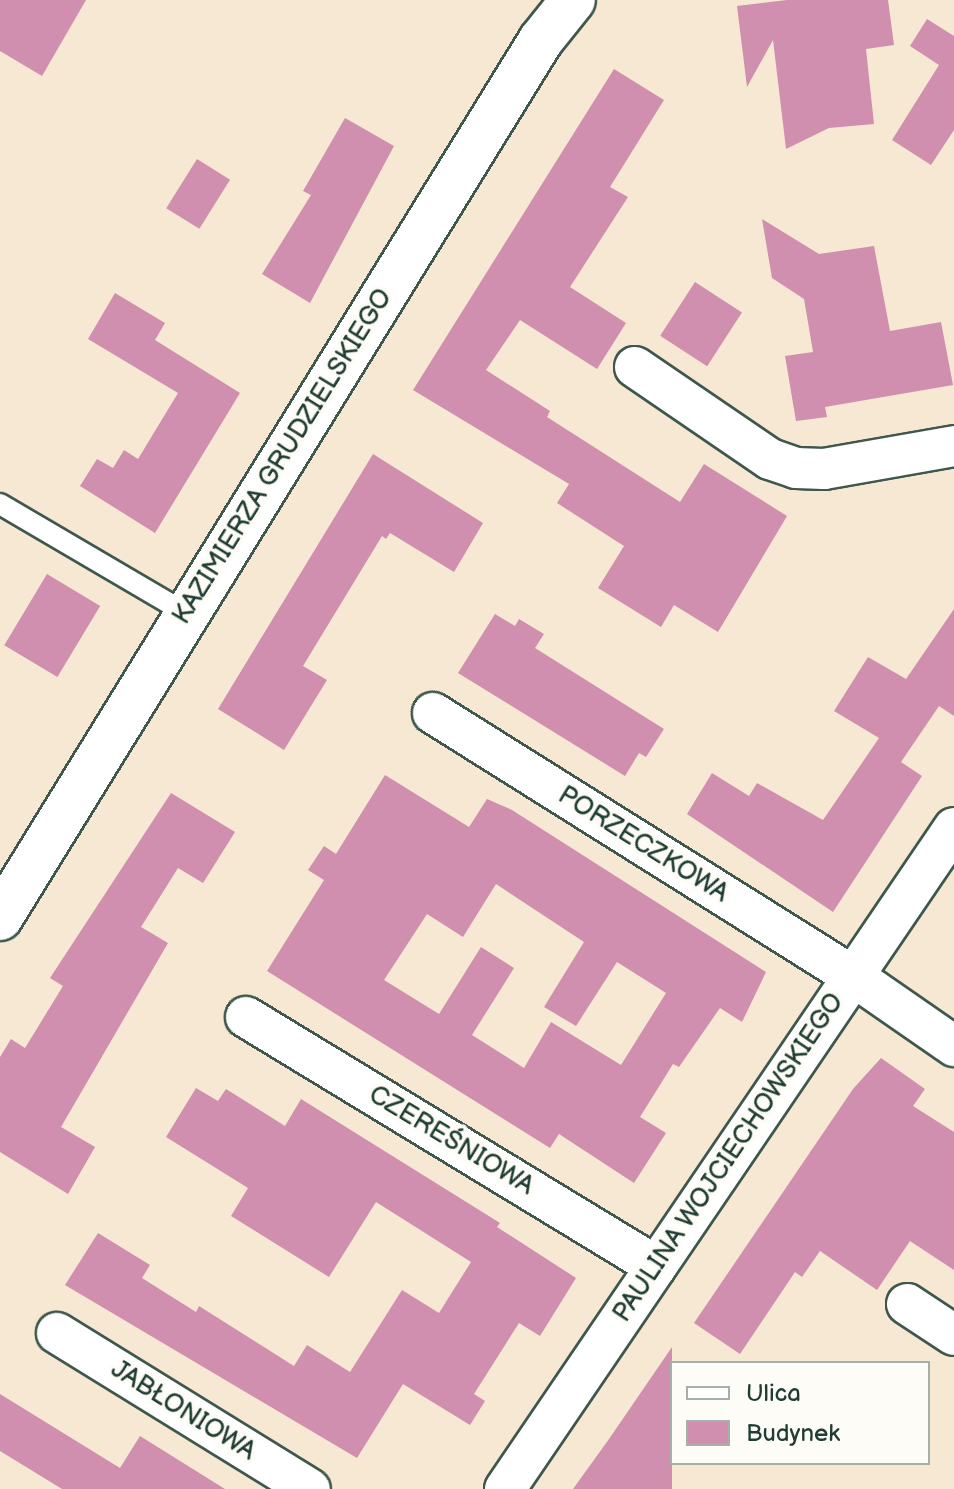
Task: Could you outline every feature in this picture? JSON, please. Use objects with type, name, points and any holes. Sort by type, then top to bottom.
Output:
[{"type":"street","name":"KAZIMIERZA GRUDZIELSKIEGO","points":[[0,918],[541,40],[573,0]]},
{"type":"street","points":[[635,367],[770,459],[796,468],[824,469],[954,446]]},
{"type":"street","name":"PORZECZKOWA","points":[[433,713],[853,976],[954,1046]]},
{"type":"street","name":"PAULINA WOJCIECHOWSKIEGO","points":[[505,1489],[954,828]]},
{"type":"street","name":"CZEREŚNIOWA","points":[[246,1017],[656,1266]]},
{"type":"street","points":[[907,1304],[954,1335]]},
{"type":"street","name":"JABŁONIOWA","points":[[57,1333],[310,1489]]},
{"type":"lane","points":[[0,504],[186,613]]},
{"type":"building","points":[[0,0],[86,0],[42,76],[0,51]]},
{"type":"building","points":[[787,0],[888,0],[894,45],[866,49],[874,124],[829,128],[786,149],[773,40],[747,87],[737,6]]},
{"type":"building","points":[[927,19],[954,36],[954,130],[931,165],[892,140],[939,65],[910,46]]},
{"type":"building","points":[[614,69],[664,100],[610,187],[628,197],[570,287],[626,323],[597,369],[520,320],[486,370],[550,411],[547,417],[680,502],[704,464],[787,516],[718,632],[674,605],[661,627],[598,588],[624,546],[557,503],[569,484],[413,390]]},
{"type":"building","points":[[345,118],[394,146],[310,303],[262,274],[311,195],[303,191]]},
{"type":"building","points":[[197,159],[230,180],[199,229],[166,208]]},
{"type":"building","points":[[762,219],[819,254],[874,246],[890,331],[941,322],[953,385],[825,407],[827,417],[796,421],[785,356],[813,352],[804,299],[772,278]]},
{"type":"building","points":[[695,282],[742,312],[707,366],[660,336]]},
{"type":"building","points":[[115,293],[165,323],[155,340],[240,393],[155,533],[80,486],[97,459],[113,468],[124,450],[138,459],[178,393],[88,339]]},
{"type":"building","points":[[373,454],[483,523],[454,572],[390,533],[386,539],[382,536],[303,666],[327,680],[284,750],[218,709]]},
{"type":"building","points":[[47,574],[100,606],[57,677],[4,645]]},
{"type":"building","points":[[954,609],[954,716],[939,706],[901,762],[922,776],[833,912],[687,814],[712,773],[749,796],[757,783],[823,820],[879,738],[834,711],[868,657],[906,679]]},
{"type":"building","points":[[495,614],[515,626],[519,619],[544,634],[535,648],[664,729],[646,757],[639,753],[625,776],[458,673]]},
{"type":"building","points":[[385,775],[469,827],[487,799],[512,810],[766,972],[742,1022],[720,1008],[679,1067],[673,1064],[640,1117],[666,1133],[634,1183],[559,1134],[550,1148],[267,971],[324,880],[308,870],[324,846],[336,854]],"holes":[[[496,884],[584,942],[544,1007],[576,1026],[617,962],[666,993],[621,1065],[551,1022],[524,1068],[472,1035],[514,968],[481,947],[439,1014],[384,980],[427,914],[463,937]]]},
{"type":"building","points":[[171,793],[235,832],[203,883],[178,868],[141,927],[168,943],[61,1127],[95,1147],[68,1194],[0,1152],[0,1057],[11,1039],[25,1048],[63,986],[50,978]]},
{"type":"building","points":[[881,1058],[925,1089],[913,1106],[954,1132],[954,1270],[910,1241],[877,1290],[820,1251],[802,1277],[795,1272],[740,1354],[694,1323],[853,1089]]},
{"type":"building","points":[[196,1088],[218,1101],[226,1089],[285,1126],[301,1099],[500,1223],[497,1227],[576,1278],[540,1336],[519,1323],[474,1394],[485,1401],[470,1425],[403,1384],[357,1458],[65,1285],[98,1233],[150,1265],[142,1278],[196,1312],[199,1306],[294,1366],[307,1345],[350,1372],[402,1290],[439,1313],[471,1262],[376,1202],[329,1277],[231,1216],[248,1188],[166,1137]]},
{"type":"building","points":[[672,1347],[672,1489],[573,1489]]},
{"type":"building","points":[[0,1394],[120,1468],[140,1436],[225,1489],[62,1489],[0,1451]]}]
